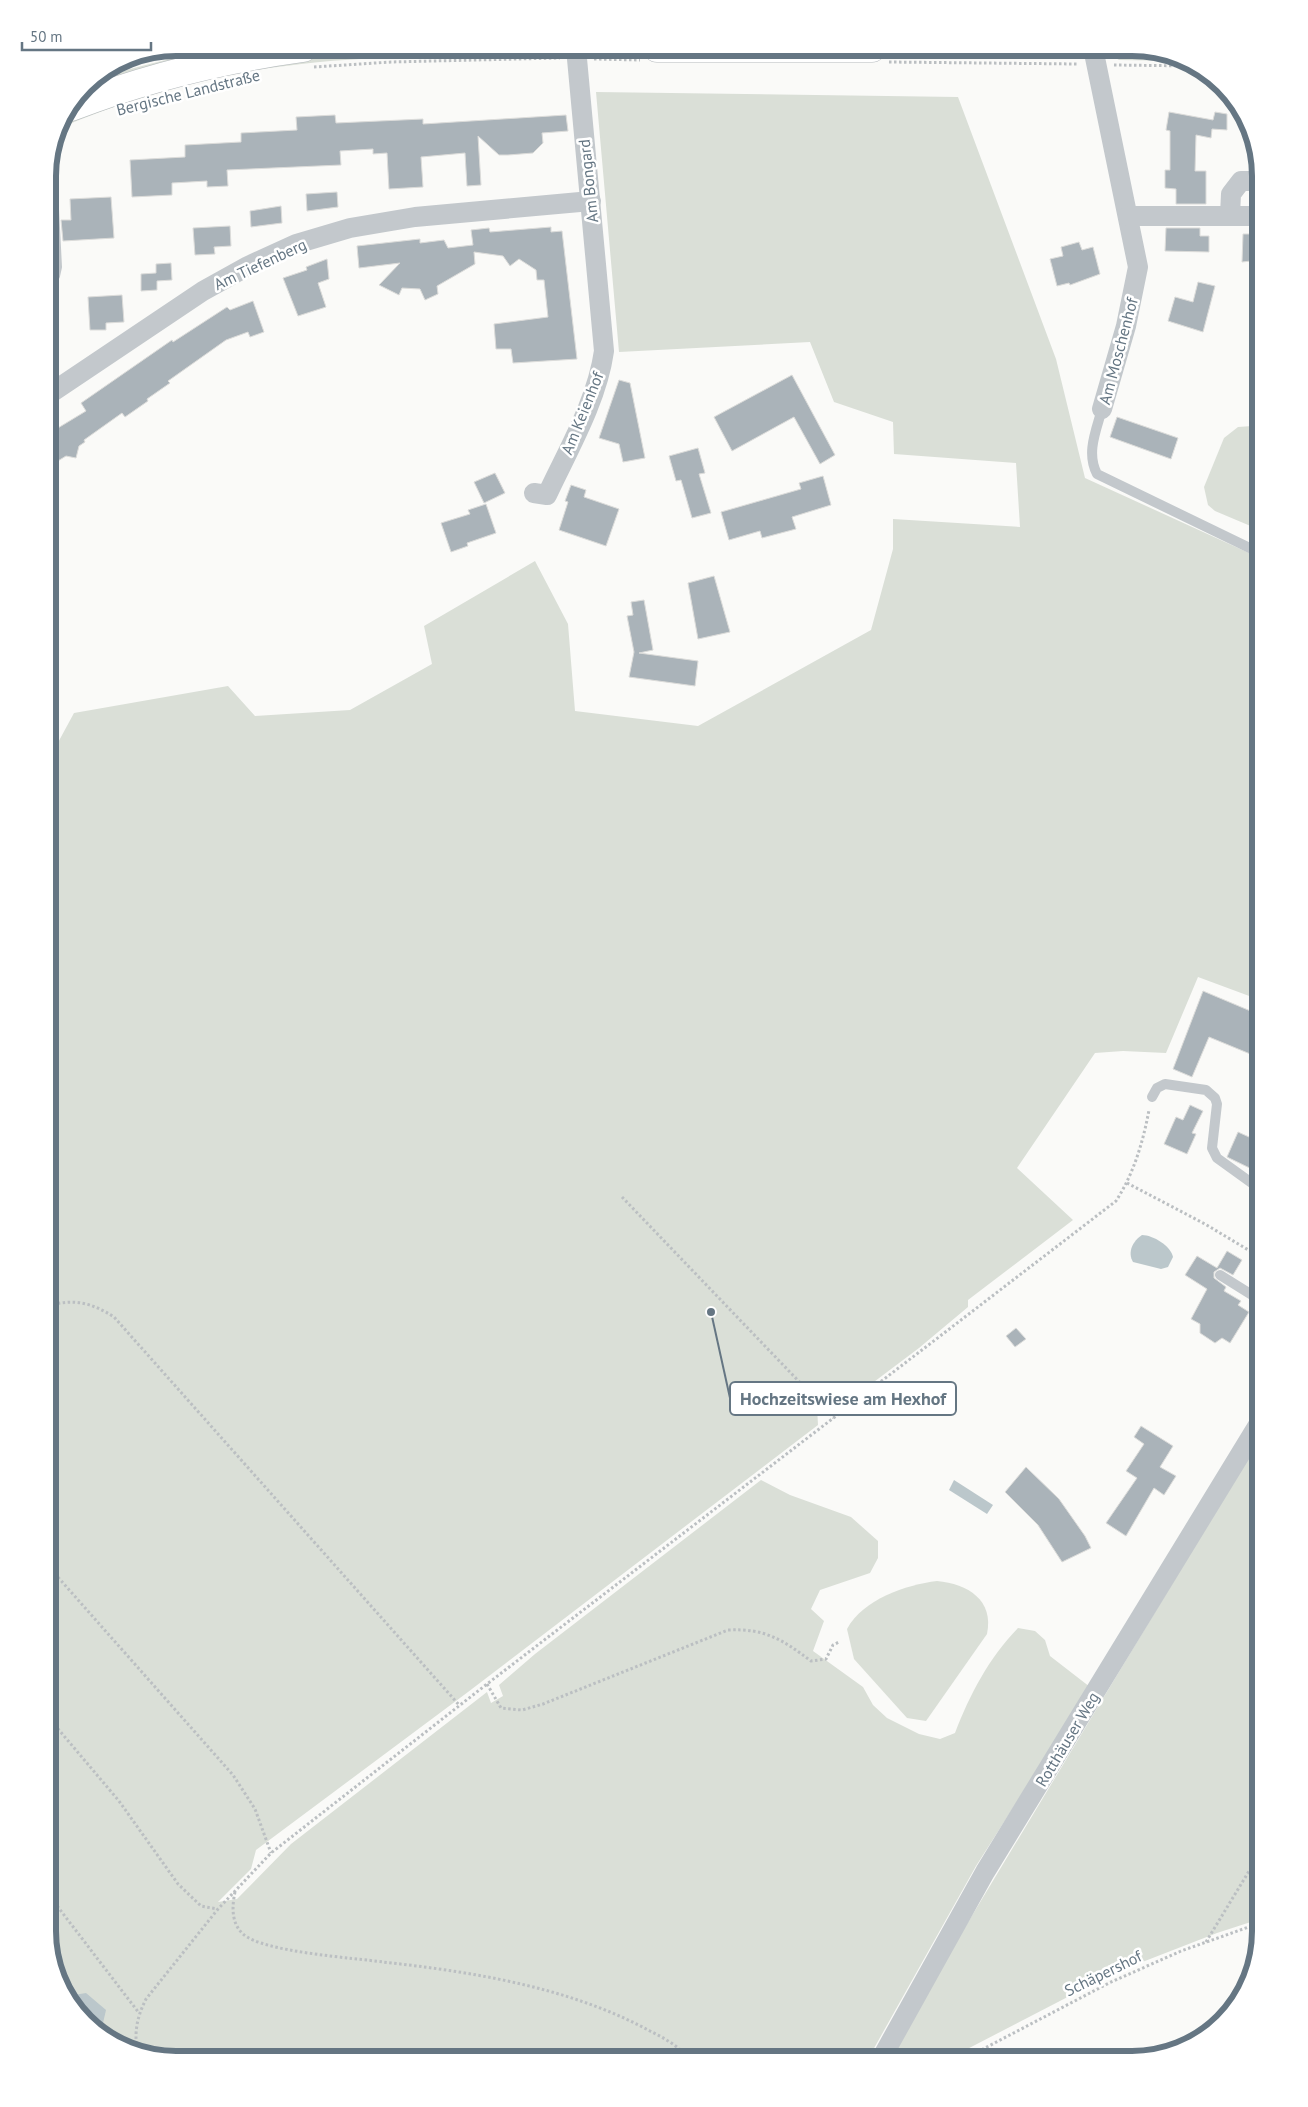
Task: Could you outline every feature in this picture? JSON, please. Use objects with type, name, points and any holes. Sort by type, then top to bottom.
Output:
[{"type":"main road","name":"Bergische Landstraße","points":[[73,115],[138,83],[198,67],[306,57]]},
{"type":"street","name":"Am Bongard","points":[[576,56],[602,314]]},
{"type":"street","name":"Am Moschenhof","points":[[1094,57],[1138,267],[1126,326],[1102,409]]},
{"type":"street","points":[[1230,215],[1231,194],[1242,181],[1252,181]]},
{"type":"street","name":"Am Tiefenberg","points":[[57,389],[202,291],[248,266],[296,244],[350,228],[415,216],[591,201]]},
{"type":"street","points":[[1128,216],[1252,216]]},
{"type":"street","name":"Am Keienhof","points":[[534,493],[547,495],[601,369],[604,351],[602,314]]},
{"type":"street","name":"Rotthäuser Weg","points":[[885,2051],[985,1872],[1252,1435]]},
{"type":"lane","name":"Am Moschenhof","points":[[1102,409],[1093,441],[1091,463],[1097,474],[1126,490],[1252,549]]},
{"type":"lane","points":[[1152,1097],[1157,1088],[1165,1084],[1206,1090],[1215,1098],[1217,1104],[1212,1148],[1217,1158],[1252,1183]]},
{"type":"lane","points":[[1220,1275],[1252,1295]]},
{"type":"path","points":[[306,57],[391,62],[507,56]]},
{"type":"path","points":[[1104,57],[1173,64]]},
{"type":"path","points":[[137,2044],[136,2026],[139,2013],[146,1999],[218,1909],[271,1853],[487,1684],[1116,1200],[1127,1183],[1143,1139],[1152,1097]]},
{"type":"path","points":[[1127,1183],[1205,1224],[1252,1252]]},
{"type":"path","points":[[622,1197],[834,1418]]},
{"type":"path","points":[[56,1304],[62,1302],[96,1305],[114,1317],[460,1706]]},
{"type":"path","points":[[56,1575],[233,1775],[255,1809],[271,1853]]},
{"type":"path","points":[[487,1684],[501,1708],[522,1710],[543,1704],[728,1630],[748,1629],[780,1639],[811,1661],[826,1658],[833,1645],[840,1642]]},
{"type":"path","points":[[56,1727],[119,1801],[178,1884],[201,1906],[218,1909]]},
{"type":"path","points":[[1206,1942],[1252,1866]]},
{"type":"path","points":[[235,1891],[232,1907],[236,1925],[244,1935],[255,1940],[321,1956],[454,1972],[550,1992],[580,2000],[631,2021],[667,2040],[679,2051]]},
{"type":"path","points":[[56,1904],[139,2013]]},
{"type":"path","name":"Schäpershof","points":[[981,2051],[1109,1982],[1206,1942],[1252,1926]]},
{"type":"shaded area","points":[[181,56],[211,56],[95,88],[111,76]]},
{"type":"shaded area","points":[[431,56],[327,61],[252,71],[202,81],[153,94],[68,125],[71,117],[85,111],[264,64],[328,57]]},
{"type":"shaded area","points":[[738,57],[1077,57],[1071,59],[945,57],[718,58]]},
{"type":"shaded area","points":[[1114,57],[1140,57],[1162,61],[1119,60]]},
{"type":"shaded area","points":[[596,92],[958,97],[1056,359],[1085,478],[1252,554],[1252,673],[1249,680],[1252,682],[1252,997],[1198,977],[1166,1053],[1123,1051],[1095,1053],[1017,1168],[1073,1220],[968,1300],[968,1307],[919,1348],[834,1412],[829,1399],[817,1407],[818,1425],[468,1692],[256,1850],[251,1869],[218,1902],[237,1899],[291,1844],[487,1692],[491,1703],[503,1696],[499,1685],[535,1654],[761,1480],[790,1495],[851,1517],[878,1541],[878,1558],[870,1573],[820,1590],[811,1609],[824,1621],[813,1651],[863,1687],[873,1705],[887,1718],[919,1734],[940,1739],[955,1733],[981,1677],[1018,1628],[1035,1631],[1045,1640],[1050,1656],[1090,1687],[976,1866],[873,2051],[168,2050],[137,2044],[109,2031],[76,1998],[63,1970],[56,1931],[57,745],[74,713],[228,686],[255,716],[350,710],[432,664],[424,626],[535,561],[568,624],[575,711],[698,726],[871,630],[893,549],[893,519],[1020,527],[1016,463],[894,454],[893,422],[834,402],[810,342],[619,352]]},
{"type":"shaded area","points":[[1252,426],[1252,527],[1215,511],[1208,505],[1204,487],[1224,438],[1238,427]]},
{"type":"shaded area","points":[[1142,1235],[1156,1239],[1169,1249],[1173,1257],[1168,1267],[1161,1269],[1133,1262],[1131,1258],[1132,1247]]},
{"type":"shaded area","points":[[1252,1451],[1252,1922],[1217,1933],[1114,1973],[964,2051],[894,2051],[932,1982]]},
{"type":"shaded area","points":[[954,1480],[993,1505],[987,1514],[949,1490]]},
{"type":"shaded area","points":[[937,1581],[959,1586],[976,1596],[982,1603],[988,1622],[987,1634],[926,1721],[907,1718],[854,1659],[847,1629],[863,1609],[886,1595],[912,1586]]},
{"type":"shaded area","points":[[86,1993],[106,2010],[103,2023],[97,2021],[74,1995]]},
{"type":"building","points":[[1169,112],[1213,120],[1215,112],[1227,114],[1227,130],[1212,129],[1211,138],[1196,135],[1195,171],[1206,171],[1206,204],[1176,204],[1176,189],[1165,188],[1165,170],[1170,170],[1170,131],[1166,130]]},
{"type":"building","points":[[335,115],[336,123],[423,119],[423,124],[566,115],[568,131],[542,133],[543,143],[533,153],[508,155],[499,155],[478,136],[481,185],[467,186],[465,153],[421,157],[423,187],[389,189],[387,153],[373,154],[373,149],[340,151],[341,165],[227,170],[228,186],[207,187],[207,181],[172,183],[172,195],[132,197],[130,160],[185,157],[185,145],[241,142],[241,133],[297,130],[296,117]]},
{"type":"building","points":[[337,192],[338,207],[307,211],[306,194]]},
{"type":"building","points":[[111,197],[114,238],[63,241],[61,220],[71,220],[70,199]]},
{"type":"building","points":[[281,206],[282,223],[251,227],[250,211]]},
{"type":"building","points":[[230,226],[231,246],[214,247],[215,254],[195,255],[193,228]]},
{"type":"building","points":[[551,227],[551,232],[562,231],[577,359],[513,363],[511,349],[496,349],[494,324],[548,317],[544,280],[537,280],[536,270],[519,259],[510,266],[503,256],[474,252],[475,264],[437,286],[438,294],[425,300],[420,289],[402,288],[399,295],[379,285],[400,263],[359,268],[357,246],[420,239],[420,243],[444,240],[448,248],[473,245],[471,230],[489,228],[490,232]]},
{"type":"building","points":[[1166,228],[1200,228],[1200,236],[1209,236],[1209,252],[1165,251]]},
{"type":"building","points":[[1243,234],[1252,234],[1252,261],[1242,262]]},
{"type":"building","points":[[1079,242],[1082,250],[1093,247],[1100,274],[1070,285],[1069,283],[1057,286],[1050,259],[1063,256],[1061,247]]},
{"type":"building","points":[[327,259],[329,279],[318,283],[326,307],[298,316],[283,278],[307,270],[306,267]]},
{"type":"building","points":[[171,263],[172,280],[157,281],[157,290],[141,291],[141,274],[156,273],[156,264]]},
{"type":"building","points":[[1198,282],[1215,286],[1203,332],[1168,321],[1175,297],[1193,302]]},
{"type":"building","points":[[122,295],[124,322],[106,323],[106,330],[90,330],[88,297]]},
{"type":"building","points":[[253,301],[264,332],[250,337],[248,332],[226,340],[168,381],[170,383],[147,399],[148,401],[125,417],[122,413],[84,440],[85,442],[79,446],[76,458],[66,456],[57,462],[57,429],[86,411],[81,403],[172,340],[173,342],[227,307],[230,310]]},
{"type":"building","points":[[792,375],[835,455],[820,464],[794,417],[732,451],[714,417]]},
{"type":"building","points":[[619,380],[630,383],[645,458],[623,462],[619,444],[599,438]]},
{"type":"building","points":[[1117,417],[1178,438],[1171,459],[1110,437]]},
{"type":"building","points":[[698,448],[705,473],[699,474],[711,513],[692,518],[681,480],[676,481],[669,456]]},
{"type":"building","points":[[495,473],[505,493],[484,503],[474,482]]},
{"type":"building","points":[[823,476],[831,505],[792,517],[796,529],[762,538],[760,531],[729,540],[721,512],[801,489],[799,483]]},
{"type":"building","points":[[571,485],[586,490],[584,497],[619,509],[606,546],[559,530],[568,502],[565,501]]},
{"type":"building","points":[[486,504],[496,533],[467,543],[468,546],[451,552],[441,523],[470,514],[468,510]]},
{"type":"building","points":[[714,576],[730,632],[698,639],[688,583]]},
{"type":"building","points":[[644,600],[653,650],[639,653],[698,661],[695,686],[629,677],[634,652],[627,616],[633,615],[631,602]]},
{"type":"building","points":[[1203,991],[1252,1012],[1252,1055],[1209,1037],[1192,1077],[1173,1069]]},
{"type":"building","points":[[1190,1105],[1203,1111],[1192,1133],[1196,1134],[1187,1154],[1164,1144],[1176,1117],[1183,1120]]},
{"type":"building","points":[[1238,1132],[1252,1138],[1252,1169],[1227,1157]]},
{"type":"building","points":[[1227,1251],[1242,1260],[1233,1275],[1220,1268],[1214,1272],[1214,1278],[1226,1287],[1224,1291],[1241,1301],[1238,1305],[1249,1312],[1230,1343],[1222,1338],[1215,1343],[1200,1333],[1200,1324],[1191,1319],[1207,1289],[1185,1275],[1197,1256],[1217,1268]]},
{"type":"building","points":[[1016,1328],[1026,1339],[1015,1347],[1006,1336]]},
{"type":"building","points":[[1141,1426],[1173,1446],[1160,1467],[1176,1476],[1164,1495],[1154,1488],[1126,1536],[1106,1523],[1137,1478],[1126,1471],[1144,1444],[1134,1437]]},
{"type":"building","points":[[1026,1467],[1059,1499],[1085,1536],[1091,1548],[1062,1562],[1038,1525],[1005,1492]]},
{"type":"place","name":"Hochzeitswiese am Hexhof","points":[[711,1312]]}]
